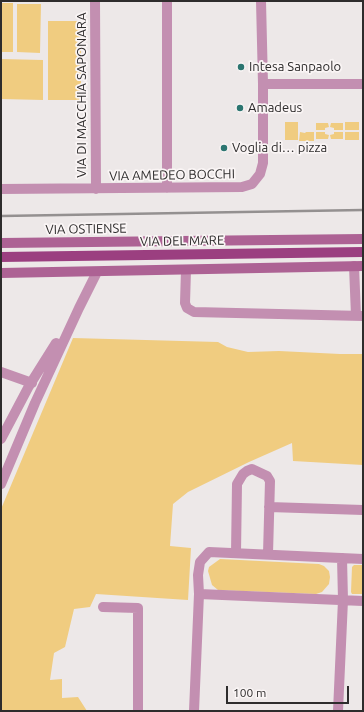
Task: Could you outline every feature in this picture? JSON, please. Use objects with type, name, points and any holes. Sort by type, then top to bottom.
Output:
[{"type":"main road","name":"VIA OSTIENSE","points":[[1,242],[363,239]]},
{"type":"main road","name":"VIA DEL MARE","points":[[1,257],[363,252]]},
{"type":"main road","points":[[1,273],[359,266]]},
{"type":"street","name":"VIA DI MACCHIA SAPONARA","points":[[95,1],[96,189]]},
{"type":"street","points":[[167,1],[167,188]]},
{"type":"street","name":"VIA AMEDEO BOCCHI","points":[[1,190],[242,188],[255,182],[260,174],[263,162],[262,1]]},
{"type":"street","points":[[263,84],[363,84]]},
{"type":"street","points":[[186,270],[185,303],[187,308],[191,311],[360,316],[359,266]]},
{"type":"street","points":[[1,484],[35,403],[78,308],[97,272]]},
{"type":"street","points":[[1,439],[32,383],[78,308]]},
{"type":"street","points":[[1,372],[32,383]]},
{"type":"street","points":[[236,553],[238,484],[243,474],[247,470],[252,469],[267,476],[270,481],[268,554]]},
{"type":"street","points":[[269,507],[363,510]]},
{"type":"street","points":[[194,711],[199,594],[198,575],[200,562],[209,552],[363,559]]},
{"type":"street","points":[[338,711],[343,600],[342,558]]},
{"type":"street","points":[[199,594],[363,601]]},
{"type":"street","points":[[103,607],[138,608],[138,711]]},
{"type":"shaded area","points":[[1,3],[13,3],[13,52],[1,52]]},
{"type":"shaded area","points":[[17,4],[41,4],[40,53],[17,52]]},
{"type":"shaded area","points":[[48,21],[81,21],[81,100],[48,100]]},
{"type":"shaded area","points":[[1,59],[43,60],[43,100],[1,99]]},
{"type":"shaded area","points":[[285,122],[298,122],[298,140],[285,140]]},
{"type":"shaded area","points":[[345,122],[359,122],[359,130],[345,130]]},
{"type":"shaded area","points":[[316,123],[328,123],[329,127],[325,128],[325,130],[316,130]]},
{"type":"shaded area","points":[[331,123],[343,123],[343,130],[334,130],[334,128],[330,127]]},
{"type":"shaded area","points":[[300,132],[314,132],[314,141],[299,141]]},
{"type":"shaded area","points":[[316,132],[325,132],[325,134],[329,135],[328,139],[316,139]]},
{"type":"shaded area","points":[[334,132],[343,132],[343,139],[331,139],[330,135],[334,134]]},
{"type":"shaded area","points":[[345,132],[359,132],[359,140],[345,140]]},
{"type":"shaded area","points":[[73,338],[218,342],[227,347],[248,352],[279,351],[363,354],[363,465],[293,461],[292,443],[188,492],[173,504],[170,546],[191,548],[188,600],[96,594],[90,607],[74,609],[65,647],[54,653],[50,680],[62,679],[62,698],[78,697],[87,711],[1,711],[1,509]]},
{"type":"shaded area","points":[[220,559],[319,564],[324,566],[329,571],[329,584],[322,592],[316,594],[218,590],[212,585],[208,571],[209,567]]},
{"type":"shaded area","points":[[354,565],[363,565],[363,594],[352,594],[351,592],[352,567]]},
{"type":"railway","points":[[1,216],[363,210]]},
{"type":"place","name":"Intesa Sanpaolo","points":[[241,67]]},
{"type":"place","name":"Amadeus","points":[[240,108]]},
{"type":"place","name":"Voglia di… pizza","points":[[224,148]]}]
